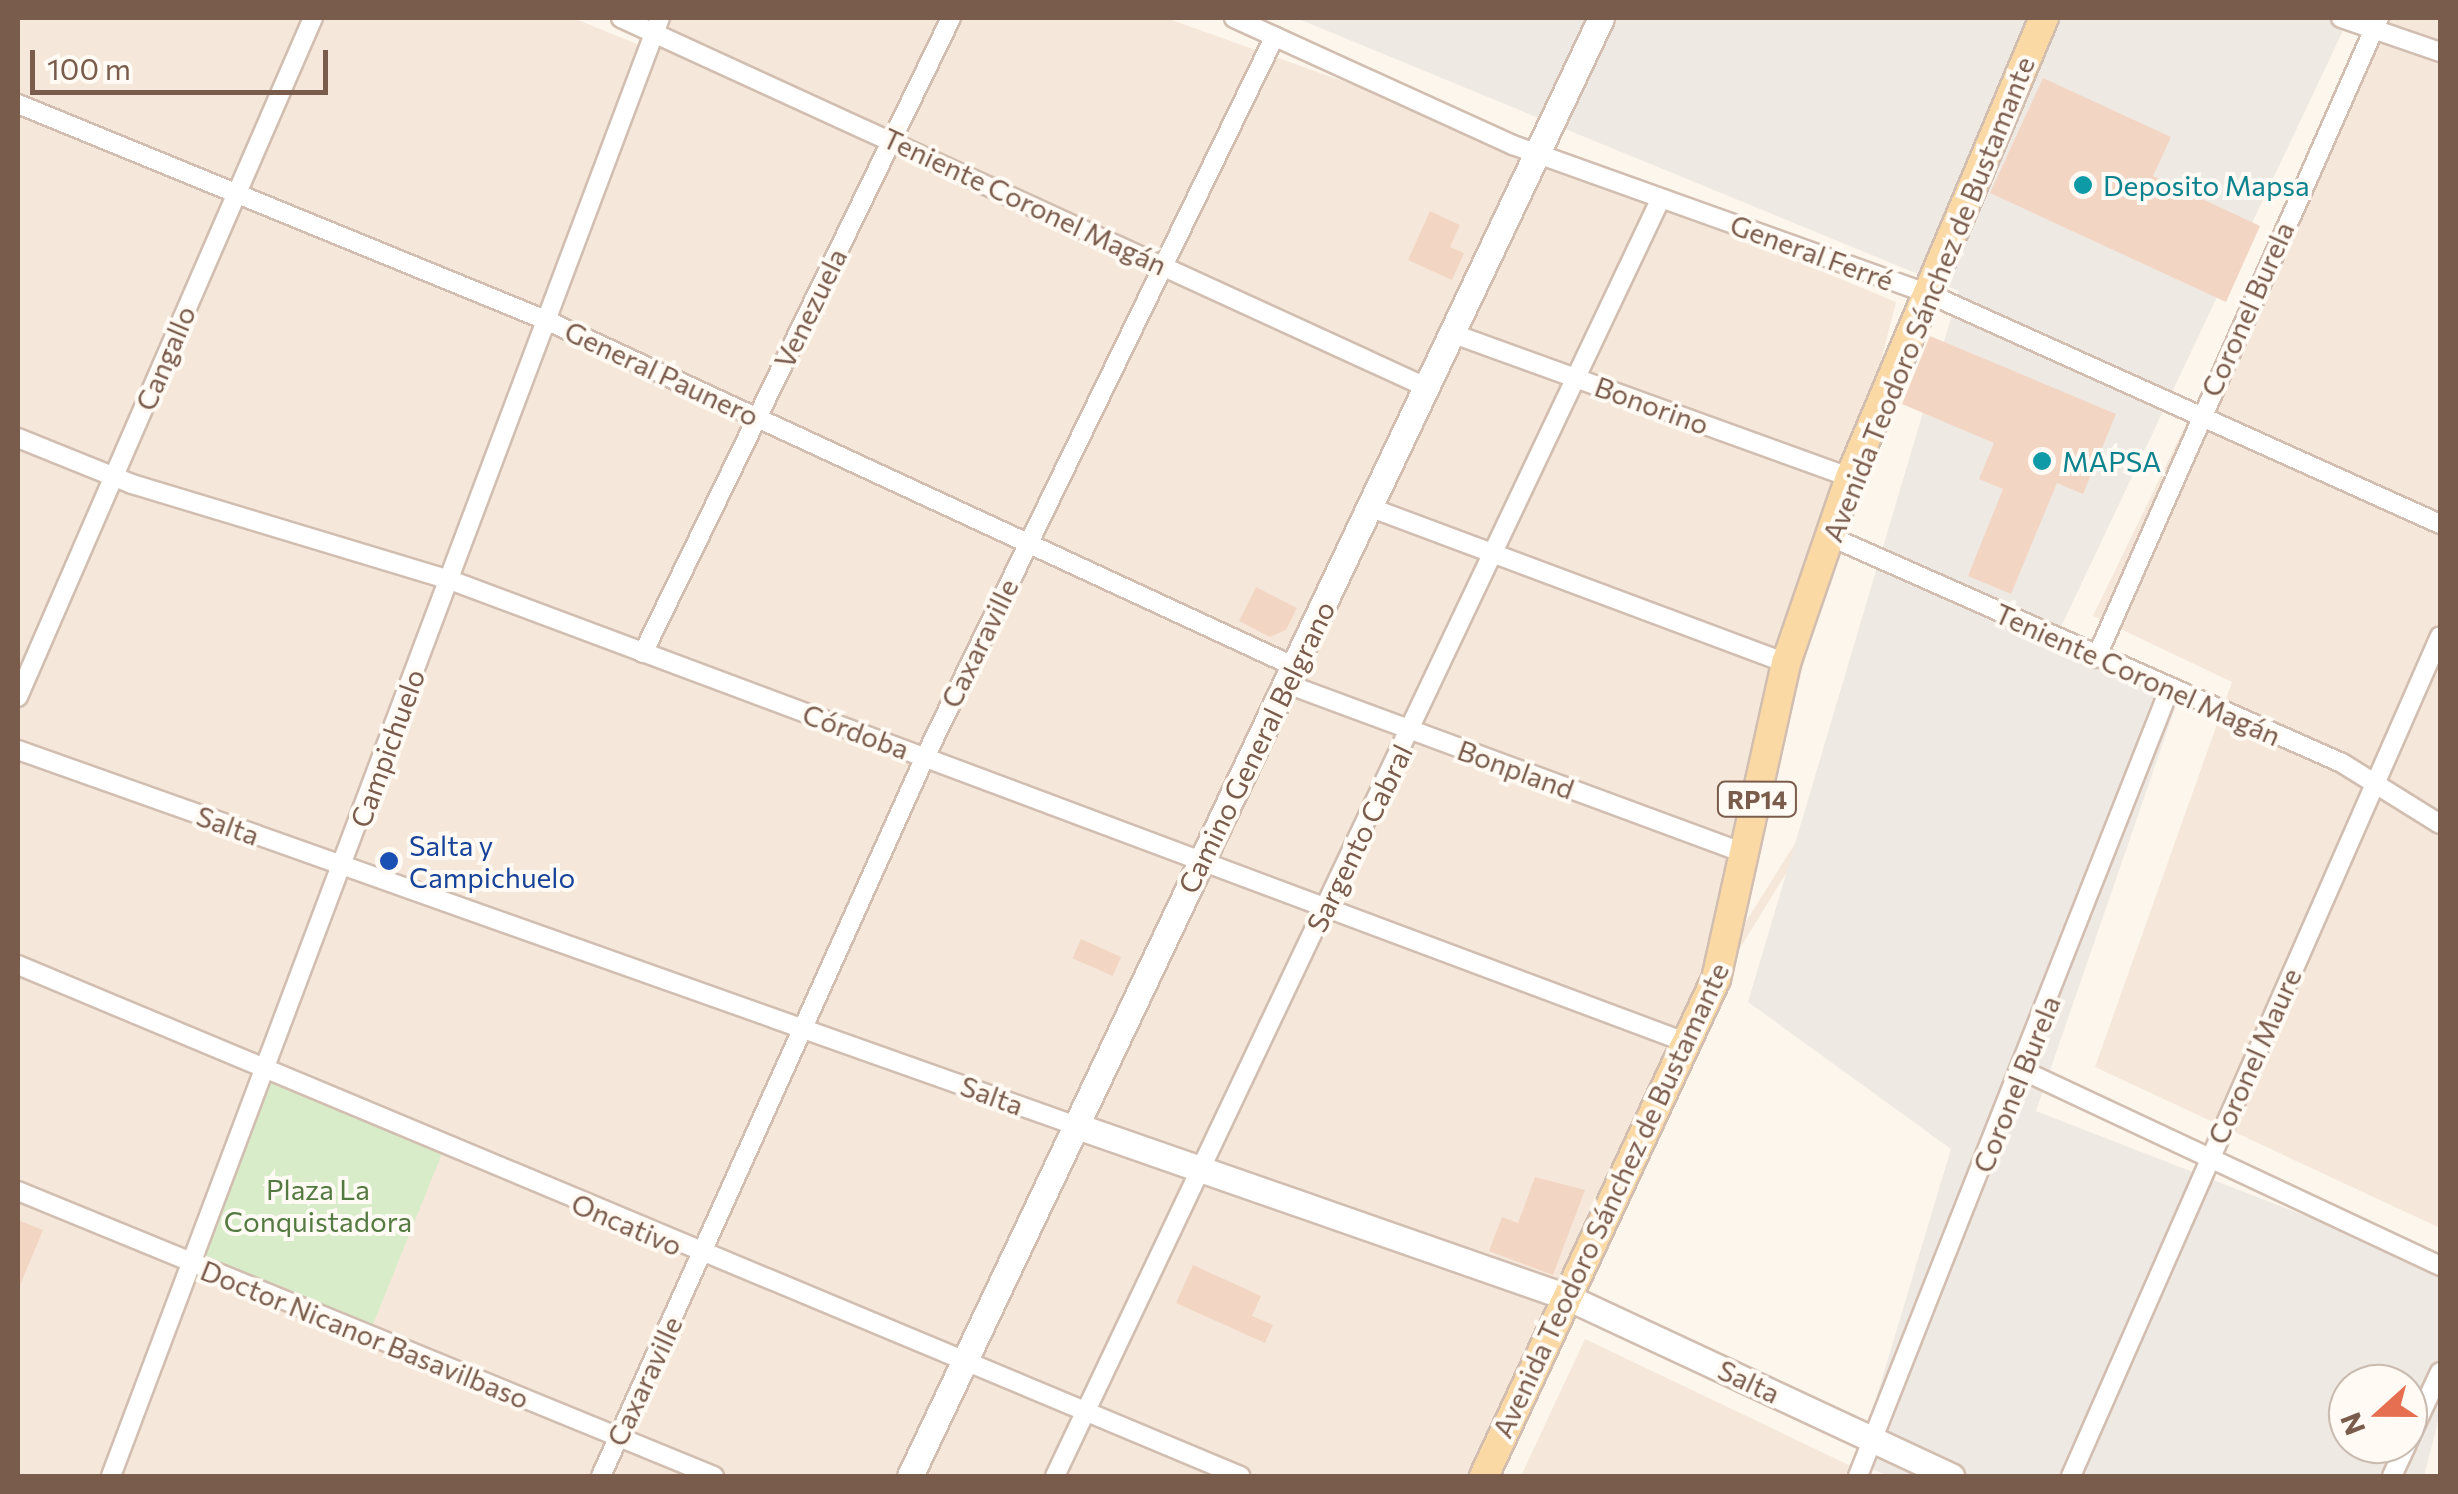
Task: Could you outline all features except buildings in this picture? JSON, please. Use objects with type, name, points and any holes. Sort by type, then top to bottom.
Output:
[{"type":"main road","name":"Avenida Teodoro Sánchez de Bustamante","points":[[1484,1476],[1716,979],[1786,663],[1850,476],[2044,18]]},
{"type":"street","name":"Cangallo","points":[[18,697],[312,18]]},
{"type":"street","name":"Teniente Coronel Magán","points":[[621,18],[658,24],[893,140],[1428,388]]},
{"type":"street","name":"Venezuela","points":[[642,652],[951,18]]},
{"type":"street","name":"General Ferré","points":[[1234,18],[1538,153],[1927,293],[2440,524]]},
{"type":"street","name":"Camino General Belgrano","points":[[910,1476],[1601,18]]},
{"type":"street","points":[[2341,18],[2376,23],[2440,52]]},
{"type":"street","name":"Coronel Burela","points":[[2096,658],[2376,23]]},
{"type":"street","name":"Campichuelo","points":[[111,1476],[266,1074],[658,24]]},
{"type":"street","name":"Caxaraville","points":[[600,1476],[806,1029],[925,757],[1274,36]]},
{"type":"street","name":"General Paunero","points":[[18,104],[548,320],[1028,540],[1291,675]]},
{"type":"street","name":"Sargento Cabral","points":[[1055,1476],[1661,198]]},
{"type":"street","name":"Bonorino","points":[[1454,334],[1850,476]]},
{"type":"street","name":"Córdoba","points":[[18,438],[114,477],[450,580],[1688,1043]]},
{"type":"street","points":[[1368,507],[1786,663]]},
{"type":"street","name":"Teniente Coronel Magán","points":[[1830,536],[2374,782],[2440,824]]},
{"type":"street","name":"Coronel Maure","points":[[2070,1476],[2440,636]]},
{"type":"street","name":"Bonpland","points":[[1291,675],[1412,730],[1746,854]]},
{"type":"street","name":"Coronel Burela","points":[[1858,1476],[2022,1070],[2169,690]]},
{"type":"street","name":"Salta","points":[[18,750],[1567,1297],[1951,1476]]},
{"type":"street","name":"Oncativo","points":[[18,965],[266,1074],[1240,1476]]},
{"type":"street","points":[[2022,1070],[2440,1266]]},
{"type":"street","name":"Doctor Nicanor Basavilbaso","points":[[18,1191],[714,1476]]},
{"type":"street","points":[[2428,1398],[2440,1372]]},
{"type":"shaded area","points":[[18,18],[573,18],[654,51],[668,18],[1166,18],[1491,134],[1896,302],[1733,942],[2315,18],[1706,1003],[1490,1476],[18,1476]]},
{"type":"shaded area","points":[[1296,18],[2349,18],[2051,648],[2183,685],[2036,1111],[2440,1268],[2440,1414],[2428,1460],[2428,1364],[2328,1364],[2328,1464],[2427,1464],[2424,1476],[1888,1476],[1857,1462],[1951,1149],[1748,1002],[1959,291]]},
{"type":"shaded area","points":[[2383,18],[2440,18],[2440,1228],[2095,1067],[2232,682],[2093,616]]},
{"type":"shaded area","points":[[1585,1339],[1872,1476],[1521,1476]]},
{"type":"green space","name":"Plaza La Conquistadora","points":[[266,1074],[445,1146],[369,1335],[190,1263]]},
{"type":"place","name":"Deposito Mapsa","points":[[2083,185]]},
{"type":"place","name":"MAPSA","points":[[2042,461]]},
{"type":"place","name":"Salta y Campichuelo","points":[[389,861]]}]
